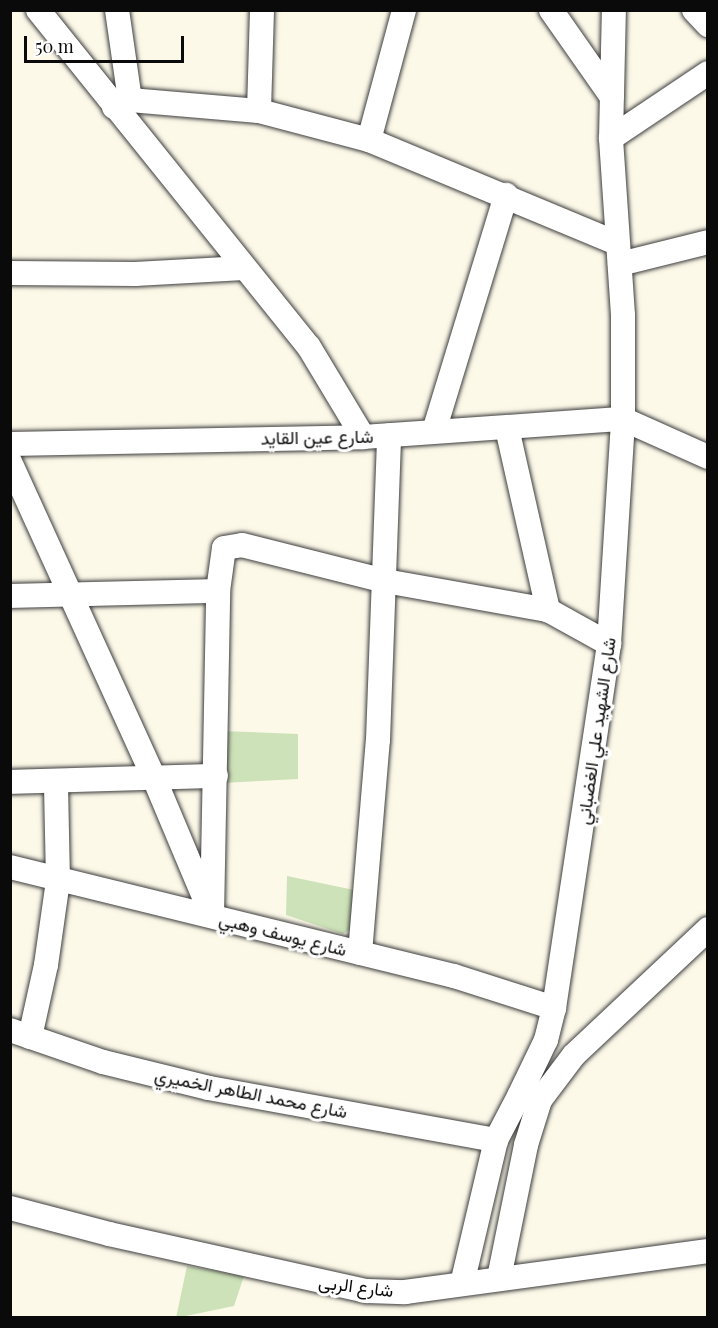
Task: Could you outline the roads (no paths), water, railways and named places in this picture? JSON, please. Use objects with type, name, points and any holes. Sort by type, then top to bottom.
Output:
[{"type":"street","points":[[38,10],[122,103],[244,268],[309,347],[363,437]]},
{"type":"street","points":[[117,10],[122,103]]},
{"type":"street","points":[[259,111],[262,10]]},
{"type":"street","points":[[369,140],[404,10]]},
{"type":"street","points":[[551,10],[612,97]]},
{"type":"street","name":"شارع الشهيد علي الغضباني","points":[[529,1098],[554,1008],[609,644],[623,419],[619,253],[611,138],[614,10]]},
{"type":"street","points":[[694,10],[708,25]]},
{"type":"street","points":[[611,138],[708,73]]},
{"type":"street","points":[[122,103],[259,111],[369,140],[506,195],[619,253],[708,242]]},
{"type":"street","points":[[434,431],[506,195]]},
{"type":"street","points":[[10,273],[135,274],[244,268]]},
{"type":"street","points":[[623,419],[708,457]]},
{"type":"street","name":"شارع عين القايد","points":[[10,444],[363,437],[623,419]]},
{"type":"street","points":[[507,428],[548,610]]},
{"type":"street","points":[[360,953],[378,740],[389,435]]},
{"type":"street","points":[[10,462],[154,778],[212,916]]},
{"type":"street","points":[[212,916],[218,591],[224,548],[231,544],[385,581],[548,610],[609,644]]},
{"type":"street","points":[[10,596],[218,591]]},
{"type":"street","points":[[10,783],[216,776]]},
{"type":"street","points":[[20,1033],[46,965],[58,881],[56,783]]},
{"type":"street","name":"شارع يوسف وهبي","points":[[10,867],[58,881],[212,916],[454,976],[554,1008]]},
{"type":"street","points":[[462,1284],[496,1140],[529,1098],[708,929]]},
{"type":"street","name":"شارع محمد الطاهر الخميري","points":[[20,1033],[102,1062],[209,1088],[496,1140]]},
{"type":"street","points":[[499,1278],[526,1145],[529,1098]]},
{"type":"street","name":"شارع الربى","points":[[10,1208],[141,1242],[367,1292],[405,1292],[708,1251]]}]
